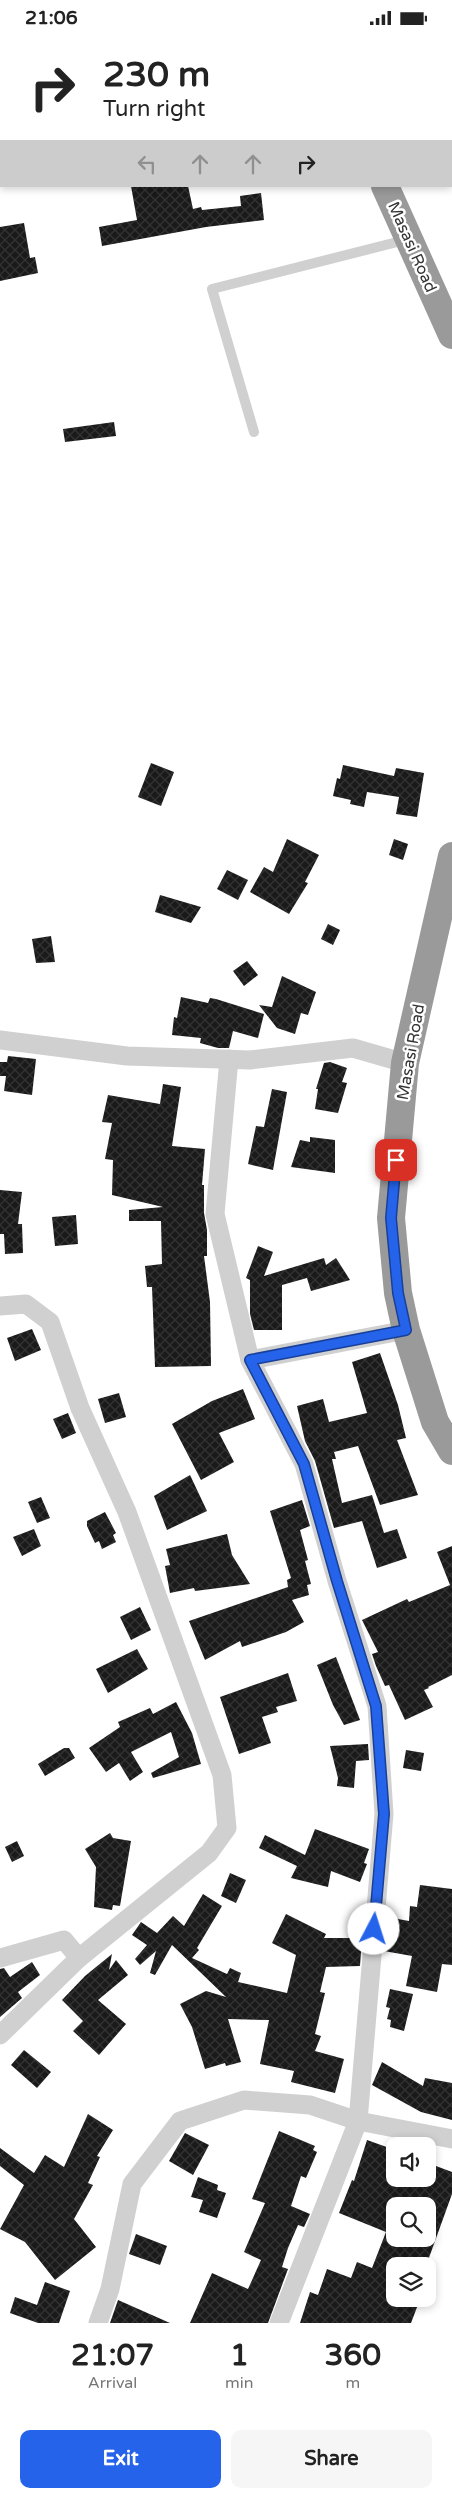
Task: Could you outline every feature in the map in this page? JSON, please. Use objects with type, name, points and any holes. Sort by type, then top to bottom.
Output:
[{"type":"highway","name":"Masasi Road","points":[[385,187],[452,335]]},
{"type":"highway","name":"Masasi Road","points":[[452,856],[406,1063],[391,1218],[398,1293],[406,1330],[435,1422],[452,1451]]},
{"type":"street","points":[[0,1040],[128,1057],[250,1060],[353,1048],[406,1063]]},
{"type":"street","points":[[230,1059],[215,1214],[250,1360],[304,1464],[337,1581],[376,1706],[384,1814],[358,2121],[280,2323]]},
{"type":"street","points":[[0,1306],[26,1304],[50,1322],[80,1408],[127,1512],[222,1775],[227,1828],[209,1853],[79,1958],[0,2035]]},
{"type":"street","points":[[250,1360],[406,1330]]},
{"type":"street","points":[[0,1958],[64,1940],[79,1958]]},
{"type":"street","points":[[98,2323],[110,2289],[132,2184],[180,2121],[244,2100],[310,2105],[358,2121],[452,2139]]},
{"type":"lane","points":[[254,432],[212,289],[410,239]]},
{"type":"building","points":[[131,187],[188,187],[193,209],[201,207],[202,210],[241,206],[240,196],[261,193],[264,220],[206,227],[102,246],[99,227],[137,220]]},
{"type":"building","points":[[24,223],[30,258],[35,257],[38,273],[0,281],[0,227]]},
{"type":"building","points":[[114,422],[116,436],[65,442],[63,429]]},
{"type":"building","points":[[151,763],[174,772],[161,806],[138,797]]},
{"type":"building","points":[[343,765],[394,776],[396,768],[424,773],[417,817],[396,814],[399,797],[367,792],[364,807],[350,804],[351,800],[333,796],[337,778],[340,779]]},
{"type":"building","points":[[287,839],[319,855],[305,882],[308,883],[289,914],[250,892],[264,867],[273,872]]},
{"type":"building","points":[[394,839],[408,844],[403,860],[389,855]]},
{"type":"building","points":[[227,870],[248,880],[238,900],[217,889]]},
{"type":"building","points":[[160,895],[201,907],[191,923],[155,912]]},
{"type":"building","points":[[328,924],[340,930],[333,945],[321,939]]},
{"type":"building","points":[[51,936],[55,962],[36,963],[32,939]]},
{"type":"building","points":[[247,961],[258,975],[244,986],[233,971]]},
{"type":"building","points":[[282,976],[316,992],[308,1015],[301,1013],[295,1034],[277,1028],[259,1005],[272,1007]]},
{"type":"building","points":[[181,997],[208,1003],[210,998],[216,999],[264,1014],[258,1038],[233,1031],[229,1048],[218,1048],[200,1043],[201,1038],[172,1035],[174,1017],[177,1018]]},
{"type":"building","points":[[8,1056],[36,1059],[32,1095],[4,1091],[6,1076],[0,1076],[0,1062],[7,1062]]},
{"type":"building","points":[[330,1062],[347,1068],[342,1082],[347,1083],[338,1113],[315,1109],[318,1089],[316,1089],[324,1063]]},
{"type":"building","points":[[163,1084],[181,1087],[172,1146],[205,1149],[202,1185],[204,1185],[204,1213],[207,1230],[207,1256],[204,1256],[210,1302],[211,1366],[155,1367],[152,1287],[147,1287],[145,1266],[162,1264],[161,1221],[129,1221],[129,1210],[163,1207],[112,1195],[113,1160],[105,1159],[112,1123],[102,1122],[108,1095],[160,1104]]},
{"type":"building","points":[[272,1089],[287,1092],[273,1170],[248,1164],[256,1126],[264,1127]]},
{"type":"building","points":[[310,1137],[335,1140],[335,1173],[291,1167],[300,1140],[310,1142]]},
{"type":"building","points":[[0,1190],[22,1192],[18,1224],[22,1224],[23,1253],[5,1254],[4,1234],[0,1234]]},
{"type":"building","points":[[76,1215],[78,1244],[55,1246],[52,1217]]},
{"type":"building","points":[[258,1246],[273,1252],[264,1276],[324,1258],[326,1265],[336,1258],[350,1280],[311,1291],[307,1278],[282,1285],[282,1330],[254,1330],[250,1314],[250,1280],[246,1278]]},
{"type":"building","points":[[32,1329],[41,1350],[15,1361],[7,1338]]},
{"type":"building","points":[[380,1353],[398,1405],[406,1438],[397,1440],[418,1495],[380,1505],[358,1446],[334,1452],[336,1459],[332,1459],[342,1503],[372,1495],[384,1533],[397,1529],[407,1558],[377,1568],[362,1521],[334,1528],[315,1461],[305,1441],[297,1406],[323,1399],[329,1422],[367,1413],[352,1362]]},
{"type":"building","points":[[243,1389],[255,1419],[219,1433],[234,1462],[201,1480],[172,1424],[212,1401]]},
{"type":"building","points":[[119,1393],[126,1417],[105,1423],[98,1399]]},
{"type":"building","points":[[68,1413],[76,1433],[62,1439],[53,1419]]},
{"type":"building","points":[[190,1475],[207,1511],[167,1530],[154,1496]]},
{"type":"building","points":[[41,1497],[50,1518],[37,1523],[28,1502]]},
{"type":"building","points":[[302,1500],[310,1526],[300,1530],[308,1560],[305,1561],[311,1584],[307,1585],[309,1595],[292,1600],[304,1622],[286,1632],[242,1647],[240,1641],[205,1660],[189,1621],[288,1587],[287,1580],[291,1578],[270,1511]]},
{"type":"building","points":[[105,1512],[116,1533],[113,1535],[116,1542],[102,1549],[99,1541],[95,1543],[87,1526],[87,1521]]},
{"type":"building","points":[[34,1529],[41,1546],[22,1556],[13,1537]]},
{"type":"building","points":[[227,1534],[232,1555],[250,1584],[195,1591],[194,1588],[170,1593],[165,1566],[170,1565],[166,1549]]},
{"type":"building","points":[[452,1546],[452,1675],[424,1690],[433,1707],[405,1720],[389,1685],[385,1686],[376,1666],[372,1654],[378,1652],[362,1620],[407,1599],[409,1602],[450,1585],[437,1552]]},
{"type":"building","points":[[140,1607],[151,1630],[131,1640],[120,1617]]},
{"type":"building","points":[[137,1649],[148,1669],[108,1693],[96,1669]]},
{"type":"building","points":[[336,1657],[360,1720],[344,1725],[333,1705],[317,1665]]},
{"type":"building","points":[[288,1673],[297,1701],[276,1707],[278,1712],[262,1717],[271,1743],[239,1754],[220,1697]]},
{"type":"building","points":[[176,1702],[192,1733],[201,1764],[153,1778],[151,1773],[179,1757],[171,1732],[131,1752],[143,1772],[130,1781],[119,1763],[106,1772],[89,1748],[120,1727],[118,1722],[150,1708],[153,1714]]},
{"type":"building","points":[[368,1744],[369,1760],[356,1761],[354,1788],[337,1786],[338,1778],[330,1746]]},
{"type":"building","points":[[64,1748],[69,1748],[75,1758],[45,1776],[38,1764]]},
{"type":"building","points":[[406,1750],[424,1753],[421,1771],[403,1768]]},
{"type":"building","points":[[315,1829],[369,1849],[364,1863],[367,1864],[360,1882],[331,1871],[328,1887],[291,1878],[297,1866],[259,1848],[265,1835],[305,1855]]},
{"type":"building","points":[[110,1833],[113,1838],[131,1841],[120,1906],[113,1905],[112,1910],[94,1907],[96,1867],[85,1849]]},
{"type":"building","points":[[17,1841],[24,1856],[12,1862],[5,1847]]},
{"type":"building","points":[[230,1873],[246,1880],[236,1903],[221,1896]]},
{"type":"building","points":[[420,1885],[452,1889],[452,1965],[442,1964],[437,1992],[406,1986],[412,1956],[384,1951],[387,1917],[409,1921],[410,1906],[417,1907]]},
{"type":"building","points":[[203,1894],[222,1906],[197,1948],[199,1950],[192,1958],[227,1974],[230,1968],[241,1973],[238,1982],[287,1993],[296,1955],[272,1943],[286,1914],[326,1934],[324,1938],[362,1938],[360,1966],[326,1967],[320,1992],[325,1993],[315,2034],[321,2036],[315,2051],[344,2059],[335,2093],[291,2082],[294,2071],[260,2064],[269,2020],[228,2019],[241,2062],[226,2066],[225,2063],[205,2069],[192,2027],[180,2004],[206,1991],[226,1997],[172,1945],[155,1975],[150,1973],[156,1951],[140,1965],[135,1959],[147,1945],[132,1935],[141,1922],[157,1933],[173,1916],[184,1926]]},
{"type":"building","points":[[112,1954],[109,1970],[116,1960],[128,1975],[98,2000],[126,2024],[99,2055],[73,2031],[83,2021],[62,2000],[85,1976]]},
{"type":"building","points":[[32,1962],[40,1975],[18,1992],[22,1998],[0,2017],[0,1969],[4,1968],[10,1977]]},
{"type":"building","points":[[390,1989],[413,1994],[404,2031],[390,2027],[391,2020],[387,2019],[390,2008],[386,2007]]},
{"type":"building","points":[[24,2050],[51,2072],[37,2088],[11,2065]]},
{"type":"building","points":[[382,2062],[423,2086],[425,2078],[452,2083],[452,2120],[421,2112],[372,2085]]},
{"type":"building","points":[[88,2114],[113,2130],[97,2156],[100,2157],[88,2183],[93,2185],[74,2219],[96,2247],[55,2280],[25,2242],[0,2229],[24,2185],[0,2166],[0,2148],[34,2173],[45,2155],[64,2167]]},
{"type":"building","points":[[279,2131],[315,2146],[313,2150],[317,2152],[306,2178],[301,2176],[291,2206],[310,2214],[304,2227],[298,2225],[288,2248],[282,2267],[288,2269],[268,2323],[190,2323],[212,2273],[248,2289],[261,2260],[244,2252],[265,2203],[252,2199]]},
{"type":"building","points":[[185,2133],[209,2145],[193,2175],[169,2161]]},
{"type":"building","points":[[367,2140],[386,2147],[386,2187],[436,2187],[436,2166],[452,2172],[452,2194],[436,2238],[436,2197],[386,2197],[386,2232],[339,2213],[352,2180],[354,2181]]},
{"type":"building","points":[[198,2177],[218,2185],[217,2190],[226,2193],[217,2218],[199,2212],[203,2200],[191,2197]]},
{"type":"building","points":[[386,2232],[386,2247],[433,2247],[429,2257],[386,2257],[386,2307],[417,2307],[411,2323],[300,2323],[310,2292],[318,2295],[327,2269],[351,2278],[357,2262],[372,2268]]},
{"type":"building","points":[[136,2234],[167,2246],[160,2265],[129,2254]]},
{"type":"building","points":[[45,2282],[70,2291],[59,2323],[38,2323],[10,2313],[15,2297],[37,2305]]},
{"type":"building","points":[[118,2300],[170,2323],[110,2323]]},
{"type":"route","points":[[374,1929],[384,1814],[376,1706],[337,1581],[304,1464],[250,1360],[406,1330],[398,1293],[391,1218],[396,1160]]}]
